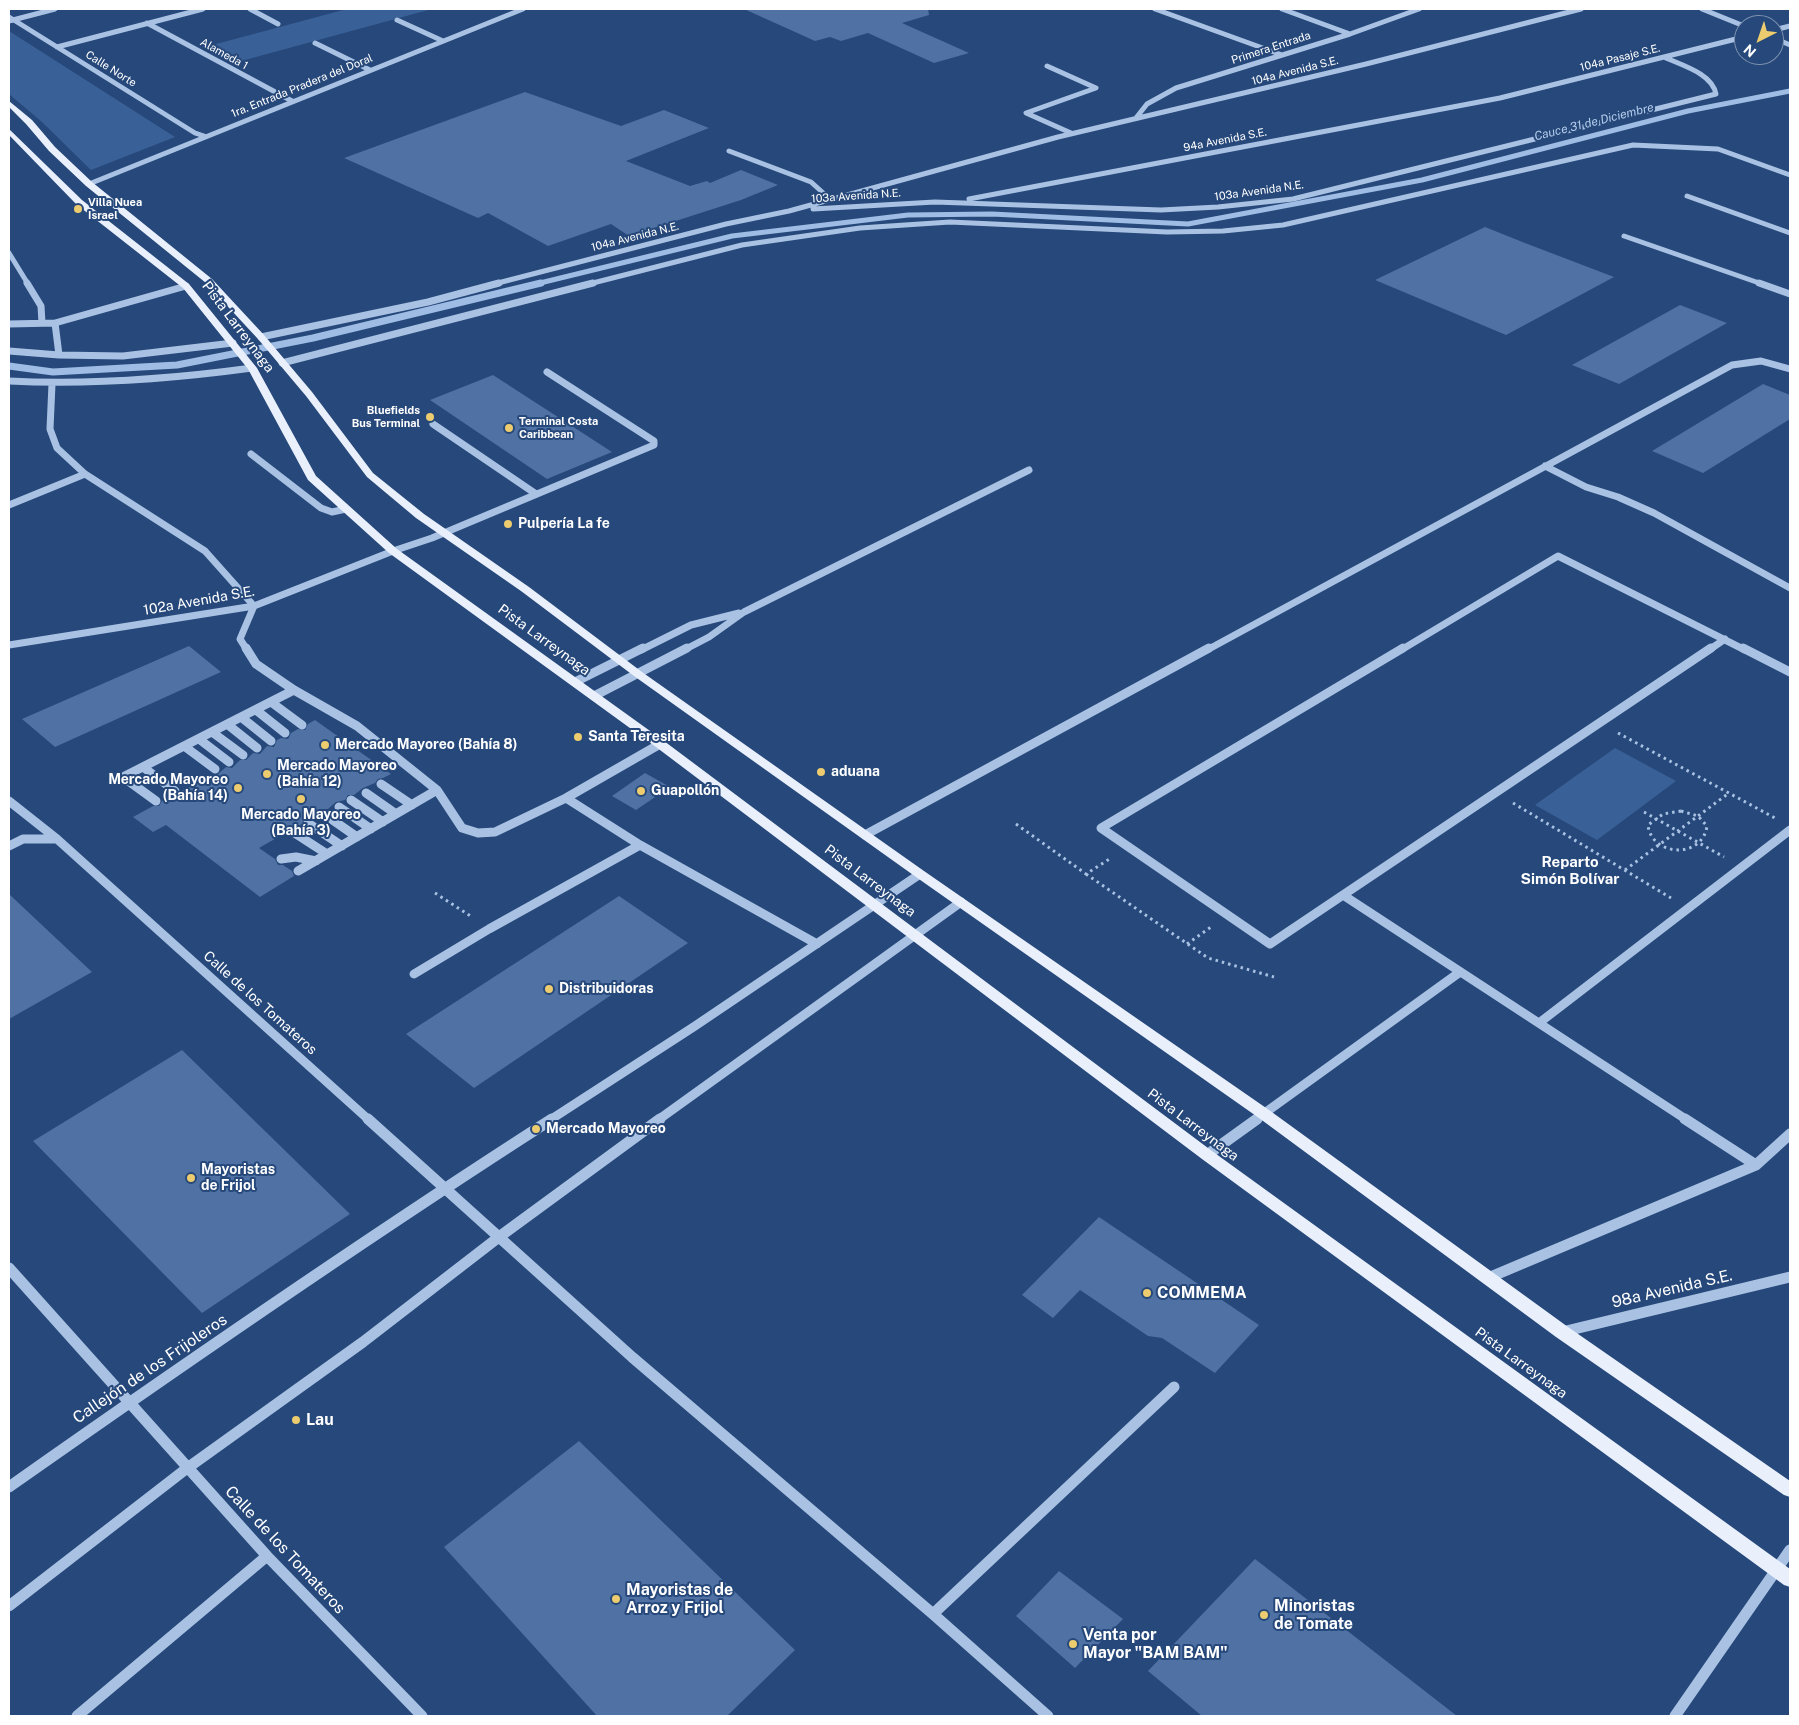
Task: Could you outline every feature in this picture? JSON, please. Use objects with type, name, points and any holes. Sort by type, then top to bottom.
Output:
[{"type":"main road","name":"Pista Larreynaga","points":[[9,104],[89,184],[209,281],[262,338],[309,394],[370,475],[443,533],[525,589],[638,674],[920,874],[1264,1114],[1562,1332],[1790,1490]]},
{"type":"main road","name":"Pista Larreynaga","points":[[9,131],[79,202],[186,286],[251,366],[312,478],[393,551],[660,744],[1207,1155],[1790,1579]]},
{"type":"street","points":[[10,19],[55,9]]},
{"type":"street","points":[[57,47],[203,9]]},
{"type":"street","points":[[250,9],[278,24]]},
{"type":"street","points":[[501,9],[511,13]]},
{"type":"street","name":"1ra. Entrada Pradera del Doral","points":[[89,184],[204,136],[523,9]]},
{"type":"street","points":[[1155,9],[1282,55]]},
{"type":"street","points":[[1282,9],[1350,34]]},
{"type":"street","name":"Primera Entrada","points":[[1136,118],[1138,112],[1176,88],[1350,34],[1416,9]]},
{"type":"street","name":"104a Avenida S.E.","points":[[1013,150],[1136,118],[1330,73],[1581,9]]},
{"type":"street","points":[[1702,9],[1734,22]]},
{"type":"street","name":"Calle Norte","points":[[10,19],[195,134],[204,136]]},
{"type":"street","points":[[397,20],[443,40]]},
{"type":"street","name":"Alameda 1","points":[[147,23],[292,101]]},
{"type":"street","name":"104a Pasaje S.E.","points":[[1500,98],[1734,40]]},
{"type":"street","points":[[315,43],[370,70]]},
{"type":"street","name":"103a Avenida N.E.","points":[[789,211],[887,203],[954,202],[1144,210],[1237,206],[1293,199],[1709,98],[1716,94],[1714,84],[1703,76],[1664,57]]},
{"type":"street","points":[[1047,66],[1096,88],[1026,113],[1072,134]]},
{"type":"street","name":"94a Avenida S.E.","points":[[954,202],[1500,98]]},
{"type":"street","points":[[280,361],[742,245],[860,228],[950,222],[1167,232],[1224,231],[1258,228],[1283,225],[1633,145],[1651,144],[1718,149],[1790,175]]},
{"type":"street","name":"104a Avenida N.E.","points":[[262,338],[428,302],[726,224],[789,211],[1013,150]]},
{"type":"street","points":[[729,151],[810,182],[831,200]]},
{"type":"street","points":[[1687,196],[1790,233]]},
{"type":"street","points":[[1624,236],[1790,294]]},
{"type":"street","points":[[9,253],[41,306],[42,323]]},
{"type":"street","points":[[9,324],[55,323],[186,286]]},
{"type":"street","points":[[55,323],[59,354]]},
{"type":"street","points":[[9,351],[122,356],[234,344]]},
{"type":"street","points":[[865,835],[1732,365],[1761,362],[1790,369]]},
{"type":"street","points":[[9,381],[52,384],[184,378],[251,366]]},
{"type":"street","name":"102a Avenida S.E.","points":[[9,646],[254,606],[443,533],[654,445],[655,442],[547,372]]},
{"type":"street","points":[[52,384],[50,429],[57,448],[85,474],[205,551],[254,606],[240,639],[256,664],[294,690],[357,726],[437,790],[462,828],[478,833],[495,832],[566,798],[660,744]]},
{"type":"street","points":[[433,424],[536,494]]},
{"type":"street","points":[[251,454],[321,508],[332,512],[346,510]]},
{"type":"street","points":[[1545,466],[1586,487],[1618,497],[1654,513],[1790,588]]},
{"type":"street","points":[[594,696],[709,638],[744,612],[1029,470]]},
{"type":"street","points":[[9,505],[85,474]]},
{"type":"street","points":[[1725,639],[1270,944],[1101,828],[1558,556],[1725,639],[1790,672]]},
{"type":"street","points":[[575,682],[691,625],[744,612]]},
{"type":"street","points":[[156,801],[123,777],[294,690]]},
{"type":"street","points":[[271,702],[302,725]]},
{"type":"street","points":[[256,710],[285,733]]},
{"type":"street","points":[[241,717],[271,741]]},
{"type":"street","points":[[227,724],[257,748]]},
{"type":"street","points":[[212,732],[243,755]]},
{"type":"street","points":[[199,738],[229,762]]},
{"type":"street","points":[[184,746],[215,769]]},
{"type":"street","points":[[143,767],[175,791]]},
{"type":"street","points":[[380,784],[412,805]]},
{"type":"street","points":[[298,871],[437,790]]},
{"type":"street","points":[[366,793],[396,814]]},
{"type":"street","points":[[566,798],[640,845],[817,944]]},
{"type":"street","points":[[351,800],[383,822]]},
{"type":"street","name":"Calle de los Tomateros","points":[[9,801],[57,839],[632,1357],[933,1614],[1048,1716]]},
{"type":"street","points":[[339,807],[371,829]]},
{"type":"street","points":[[324,814],[357,837]]},
{"type":"street","points":[[308,823],[342,846]]},
{"type":"street","points":[[1539,1023],[1790,830]]},
{"type":"street","points":[[293,832],[327,854]]},
{"type":"street","points":[[9,846],[23,839],[57,839]]},
{"type":"street","points":[[414,974],[489,929],[640,845]]},
{"type":"street","points":[[281,859],[296,857],[316,861]]},
{"type":"street","name":"Callejón de los Frijoleros","points":[[9,1486],[443,1188],[817,944],[920,874]]},
{"type":"street","points":[[1343,895],[1756,1164]]},
{"type":"street","points":[[9,1606],[186,1468],[363,1342],[499,1237],[710,1082],[820,1005],[961,902]]},
{"type":"street","points":[[1207,1155],[1460,972]]},
{"type":"street","points":[[1488,1278],[1756,1164],[1790,1134]]},
{"type":"street","points":[[9,1268],[128,1403]]},
{"type":"street","name":"98a Avenida S.E.","points":[[1562,1332],[1790,1277]]},
{"type":"street","points":[[933,1614],[1174,1387]]},
{"type":"street","name":"Calle de los Tomateros","points":[[128,1403],[267,1556],[422,1716]]},
{"type":"street","points":[[1675,1716],[1790,1550]]},
{"type":"street","points":[[77,1716],[267,1556]]},
{"type":"path","points":[[1600,723],[1782,822]]},
{"type":"path","points":[[1495,793],[1688,908]]},
{"type":"path","points":[[1624,870],[1729,794]]},
{"type":"path","points":[[1681,811],[1698,816],[1707,826],[1707,835],[1702,844],[1692,848],[1676,850],[1659,845],[1649,834],[1648,825],[1655,818],[1666,812],[1681,811]]},
{"type":"path","points":[[1644,812],[1742,867]]},
{"type":"path","points":[[1016,824],[1208,958],[1274,977]]},
{"type":"path","points":[[1086,874],[1129,847]]},
{"type":"path","points":[[435,893],[489,929]]},
{"type":"path","points":[[1187,944],[1228,915]]},
{"type":"shaded area","points":[[347,9],[432,9],[234,63],[205,47]]},
{"type":"shaded area","points":[[9,31],[175,137],[91,170],[42,122],[9,94]]},
{"type":"shaded area","points":[[1615,748],[1676,781],[1597,840],[1535,805]]},
{"type":"building","points":[[744,9],[928,9],[929,15],[902,23],[969,53],[934,63],[868,33],[841,41],[830,37],[815,41]]},
{"type":"building","points":[[525,92],[621,126],[664,110],[709,128],[626,161],[690,186],[707,181],[710,183],[741,170],[778,185],[741,200],[629,236],[611,224],[548,246],[488,213],[478,218],[344,158]]},
{"type":"building","points":[[1485,227],[1614,277],[1506,335],[1375,280]]},
{"type":"building","points":[[1680,305],[1727,323],[1619,384],[1572,365]]},
{"type":"building","points":[[493,375],[612,452],[547,479],[430,400]]},
{"type":"building","points":[[1763,384],[1790,395],[1790,419],[1703,473],[1652,451]]},
{"type":"building","points":[[189,646],[221,672],[55,747],[22,719]]},
{"type":"building","points":[[315,720],[391,774],[378,779],[375,783],[363,788],[354,795],[348,795],[345,800],[336,802],[328,809],[321,809],[318,815],[312,818],[305,818],[302,824],[297,827],[290,827],[287,832],[259,848],[275,859],[278,865],[283,865],[292,871],[294,876],[260,897],[166,825],[153,832],[133,817],[153,806],[159,806],[162,801],[172,796],[178,796],[181,791],[218,774],[226,767],[232,768],[240,760],[246,760],[253,753],[260,754],[267,746],[274,747],[277,740],[281,738],[288,739],[291,733],[298,729],[305,730],[308,724]]},
{"type":"building","name":"Guapollón","points":[[645,773],[670,787],[636,810],[612,796]]},
{"type":"building","points":[[9,894],[92,972],[9,1019]]},
{"type":"building","name":"Distribuidoras","points":[[619,896],[688,943],[474,1088],[406,1034]]},
{"type":"building","name":"Mayoristas de Frijol","points":[[182,1050],[350,1214],[202,1313],[33,1141]]},
{"type":"building","name":"COMMEMA","points":[[1099,1217],[1259,1325],[1215,1373],[1162,1338],[1148,1336],[1080,1290],[1053,1318],[1022,1295]]},
{"type":"building","name":"Mayoristas de Arroz y Frijol","points":[[579,1441],[795,1650],[727,1716],[597,1716],[444,1547]]},
{"type":"building","name":"Minoristas de Tomate","points":[[1255,1559],[1457,1716],[1202,1716],[1148,1671]]},
{"type":"building","name":"Venta por Mayor \"BAM BAM\"","points":[[1059,1571],[1123,1619],[1075,1668],[1016,1616]]},
{"type":"waterway","name":"Cauce 31 de Diciembre","points":[[536,284],[732,236],[908,215],[992,214],[1188,224],[1422,180],[1688,111],[1790,91]]},
{"type":"waterway","points":[[9,366],[53,372],[177,365],[313,338],[541,283]]},
{"type":"place","name":"Villa Nuea Israel","points":[[78,209]]},
{"type":"place","name":"Bluefields Bus Terminal","points":[[430,417]]},
{"type":"place","name":"Terminal Costa Caribbean","points":[[509,428]]},
{"type":"place","name":"Pulpería La fe","points":[[508,524]]},
{"type":"place","name":"Santa Teresita","points":[[578,737]]},
{"type":"place","name":"Mercado Mayoreo (Bahía 8)","points":[[325,745]]},
{"type":"place","name":"aduana","points":[[821,772]]},
{"type":"place","name":"Mercado Mayoreo (Bahía 12)","points":[[267,774]]},
{"type":"place","name":"Mercado Mayoreo (Bahía 14)","points":[[238,788]]},
{"type":"place","name":"Guapollón","points":[[641,791]]},
{"type":"place","name":"Mercado Mayoreo (Bahía 3)","points":[[301,799]]},
{"type":"place","name":"Distribuidoras","points":[[549,989]]},
{"type":"place","name":"Mercado Mayoreo","points":[[536,1129]]},
{"type":"place","name":"Mayoristas de Frijol","points":[[191,1178]]},
{"type":"place","name":"COMMEMA","points":[[1147,1293]]},
{"type":"place","name":"Lau","points":[[296,1420]]},
{"type":"place","name":"Mayoristas de Arroz y Frijol","points":[[616,1599]]},
{"type":"place","name":"Minoristas de Tomate","points":[[1264,1615]]},
{"type":"place","name":"Venta por Mayor \"BAM BAM\"","points":[[1073,1644]]},
{"type":"district","name":"Reparto Simón Bolívar","points":[[1570,870]]}]
